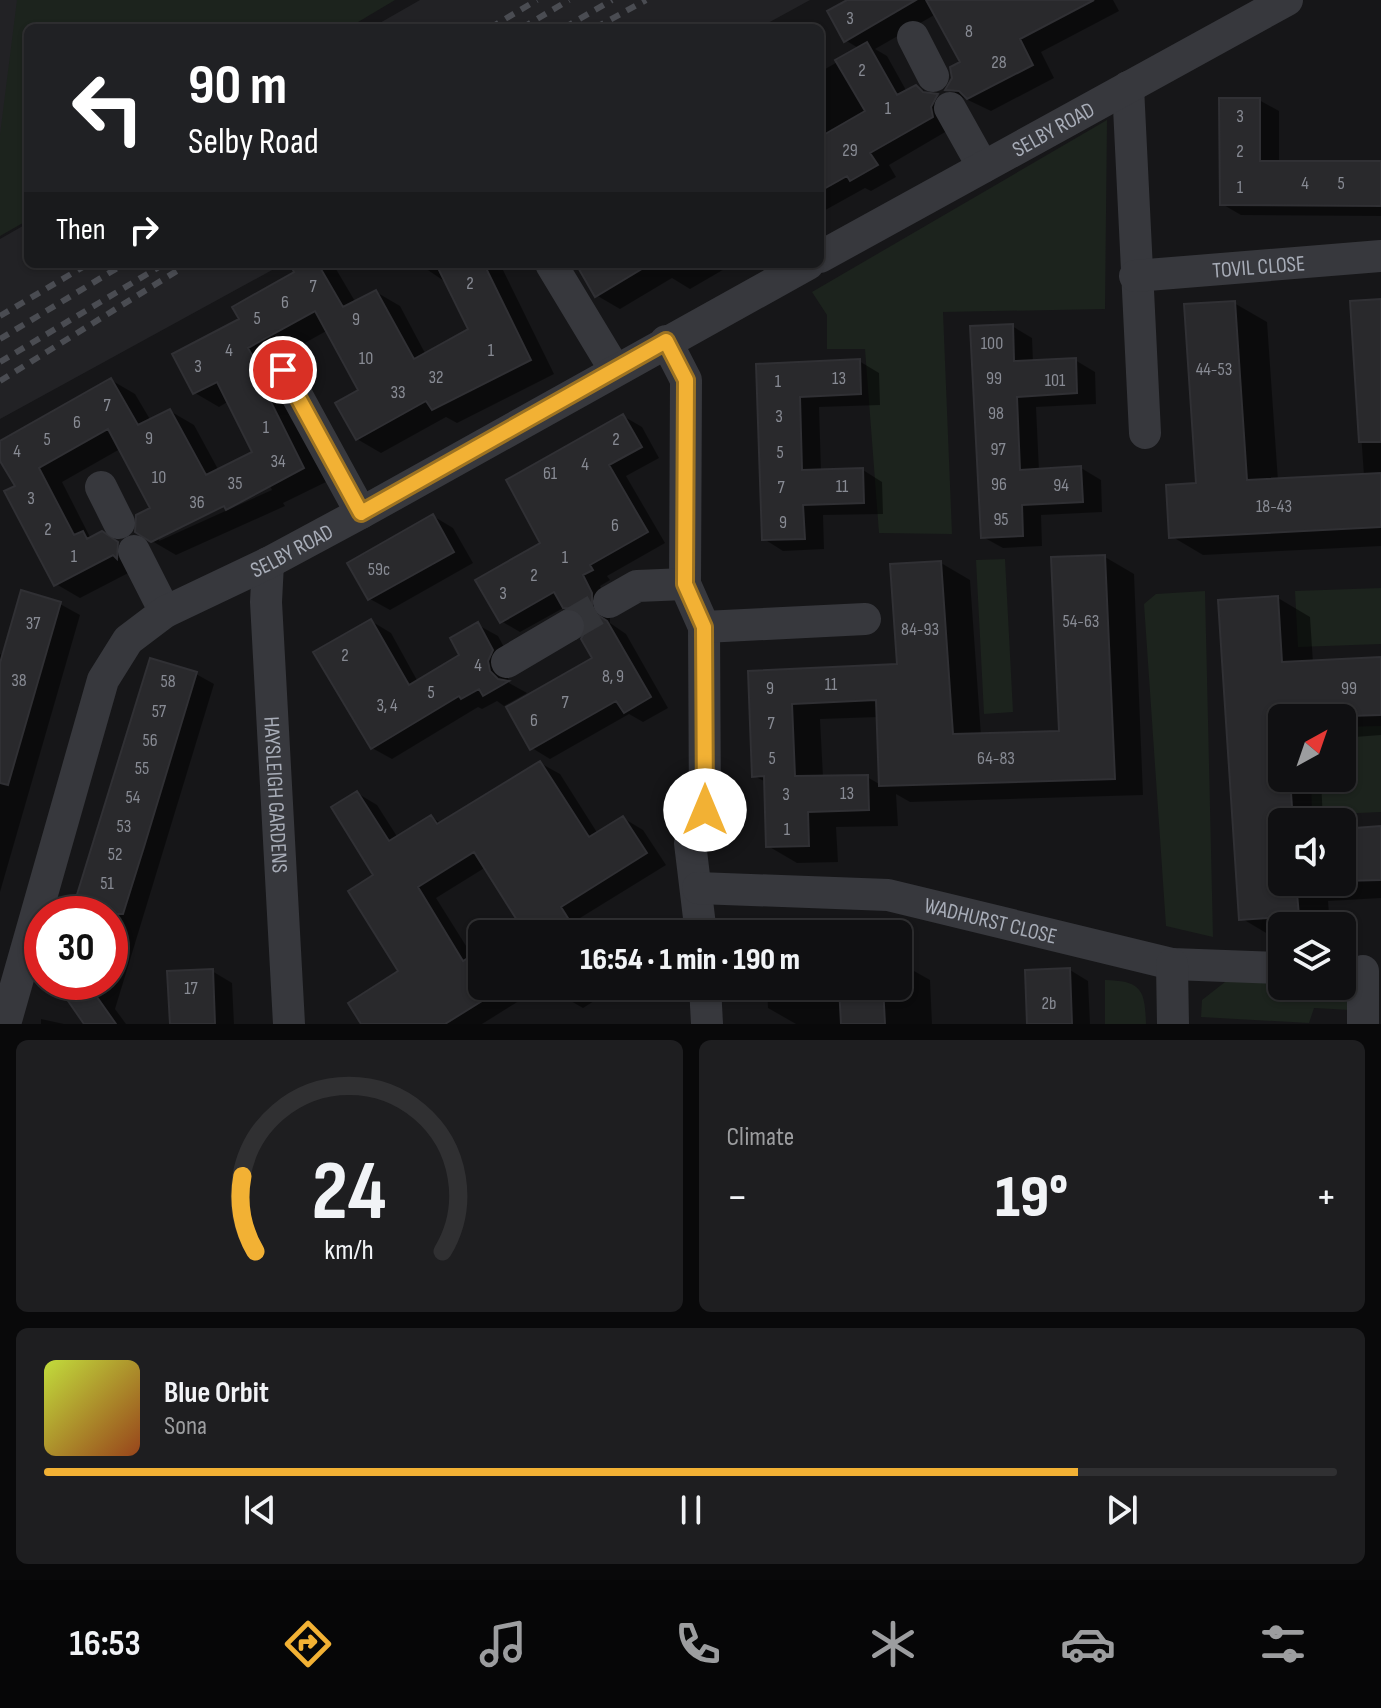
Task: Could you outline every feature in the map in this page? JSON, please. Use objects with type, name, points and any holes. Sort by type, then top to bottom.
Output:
[{"type":"street","name":"SELBY ROAD","points":[[824,255],[1287,0]]},
{"type":"street","points":[[913,37],[933,76]]},
{"type":"street","points":[[1128,87],[1145,433]]},
{"type":"street","points":[[950,108],[983,167]]},
{"type":"street","name":"TOVIL CLOSE","points":[[1135,276],[1381,256]]},
{"type":"street","points":[[553,268],[615,370]]},
{"type":"street","name":"SELBY ROAD","points":[[5,1024],[103,680],[128,640],[165,612],[268,563],[361,513],[666,341],[775,272]]},
{"type":"street","points":[[666,341],[686,380],[685,584],[704,627],[705,810],[690,843],[700,920]]},
{"type":"street","points":[[283,370],[361,513]]},
{"type":"street","points":[[101,487],[165,612]]},
{"type":"street","name":"HAYSLEIGH GARDENS","points":[[268,563],[266,602],[289,1024]]},
{"type":"street","points":[[609,602],[637,586],[685,584]]},
{"type":"street","points":[[704,627],[865,619]]},
{"type":"street","points":[[507,662],[568,626]]},
{"type":"street","name":"WADHURST CLOSE","points":[[698,888],[888,895],[1172,964],[1268,967]]},
{"type":"street","points":[[1172,964],[1173,1024]]},
{"type":"street","points":[[1362,971],[1363,1024]]},
{"type":"street","points":[[706,1000],[707,1024]]},
{"type":"shaded area","points":[[0,0],[18,0],[0,145]]},
{"type":"shaded area","points":[[17,0],[395,0],[355,24],[24,24],[24,222],[0,236],[0,135]]},
{"type":"shaded area","points":[[420,0],[810,0],[766,24],[378,24]]},
{"type":"shaded area","points":[[1107,120],[1105,309],[943,312],[952,534],[879,533],[865,349],[827,349],[827,315],[812,292]]},
{"type":"shaded area","points":[[24,225],[24,268],[276,268],[0,419],[0,239]]},
{"type":"shaded area","points":[[1005,559],[1013,712],[984,714],[976,560]]},
{"type":"shaded area","points":[[1381,588],[1381,644],[1298,647],[1295,591]]},
{"type":"shaded area","points":[[1205,591],[1213,937],[1166,926],[1144,604],[1156,594]]},
{"type":"shaded area","points":[[1381,726],[1381,812],[1356,813],[1356,808],[1312,808],[1311,792],[1356,792],[1356,727]]},
{"type":"shaded area","points":[[1105,980],[1126,982],[1139,989],[1146,1024],[1105,1024]]},
{"type":"shaded area","points":[[1268,981],[1268,1000],[1353,1000],[1351,1010],[1314,1008],[1309,1023],[1201,1017],[1202,1000],[1225,982]]},
{"type":"building","points":[[847,0],[916,0],[844,42],[827,11]]},
{"type":"building","points":[[926,0],[1094,0],[1020,39],[1033,65],[967,99],[959,91],[945,90],[952,78],[950,67],[960,62]]},
{"type":"building","points":[[867,42],[897,95],[916,85],[923,92],[938,94],[931,107],[933,117],[870,153],[878,165],[850,181],[847,176],[824,189],[824,135],[865,111],[835,60]]},
{"type":"building","points":[[1219,98],[1260,98],[1260,161],[1381,161],[1381,206],[1220,205]]},
{"type":"building","points":[[292,268],[320,268],[343,307],[376,290],[414,359],[468,329],[438,268],[486,268],[531,360],[432,410],[426,401],[356,440],[335,403],[358,390],[315,311],[248,348],[256,362],[252,364],[304,468],[226,510],[224,506],[151,542],[135,532],[136,515],[150,508],[108,429],[39,468],[74,535],[83,531],[87,539],[102,531],[118,542],[117,559],[113,555],[54,586],[4,491],[15,486],[0,461],[0,441],[111,378],[138,425],[170,409],[206,475],[252,452],[217,382],[193,394],[172,354],[239,319],[232,307],[294,272]]},
{"type":"building","points":[[578,268],[643,268],[595,297]]},
{"type":"building","points":[[1381,299],[1381,442],[1359,442],[1350,301]]},
{"type":"building","points":[[1235,301],[1247,480],[1381,473],[1381,527],[1169,538],[1166,485],[1196,483],[1184,304]]},
{"type":"building","points":[[1013,324],[1014,361],[1076,358],[1077,393],[1017,397],[1020,470],[1081,466],[1083,502],[1022,505],[1023,536],[981,538],[970,326]]},
{"type":"building","points":[[860,359],[861,394],[800,397],[802,470],[863,468],[864,503],[803,505],[805,539],[762,540],[756,364]]},
{"type":"building","points":[[623,414],[642,447],[609,465],[648,532],[590,565],[593,570],[583,575],[592,593],[592,611],[607,621],[651,697],[624,713],[616,701],[530,750],[506,707],[592,658],[581,639],[587,627],[585,617],[577,609],[563,608],[554,592],[500,623],[475,580],[540,543],[506,480]]},
{"type":"building","points":[[433,514],[454,552],[368,600],[347,563]]},
{"type":"building","points":[[1105,555],[1115,779],[879,786],[876,700],[792,704],[795,776],[868,775],[869,810],[808,812],[809,846],[766,847],[764,776],[752,777],[748,671],[897,664],[890,564],[941,561],[953,734],[1059,731],[1051,557]]},
{"type":"building","points":[[21,590],[61,602],[8,785],[0,783],[0,663]]},
{"type":"building","points":[[1278,596],[1282,662],[1381,657],[1381,715],[1356,716],[1356,704],[1268,704],[1268,792],[1291,792],[1292,808],[1268,808],[1268,896],[1297,896],[1299,912],[1268,912],[1268,918],[1239,920],[1218,600]]},
{"type":"building","points":[[371,619],[409,685],[459,655],[450,638],[478,622],[493,650],[488,661],[490,671],[498,679],[509,681],[483,696],[479,689],[461,699],[459,696],[371,749],[313,652]]},
{"type":"building","points":[[150,658],[197,672],[128,898],[77,896]]},
{"type":"building","points":[[540,761],[589,837],[623,816],[647,853],[561,907],[569,920],[517,920],[474,852],[418,887],[463,961],[468,958],[468,1000],[484,1000],[445,1024],[361,1024],[348,1003],[398,971],[348,891],[373,875],[331,807],[357,791],[389,841],[431,815],[437,824]]},
{"type":"building","points":[[1381,826],[1381,880],[1356,881],[1356,828]]},
{"type":"building","points":[[1070,968],[1072,1024],[1027,1024],[1025,970]]},
{"type":"building","points":[[213,969],[215,1024],[170,1024],[167,971]]},
{"type":"building","points":[[67,1000],[99,1000],[116,1024],[84,1024]]},
{"type":"building","points":[[840,1000],[884,1000],[885,1024],[841,1024]]},
{"type":"tunnel","points":[[568,626],[609,602]]},
{"type":"railway","points":[[497,24],[537,0]]},
{"type":"railway","points":[[529,24],[569,0]]},
{"type":"railway","points":[[571,24],[612,0]]},
{"type":"railway","points":[[602,24],[646,0]]},
{"type":"railway","points":[[0,316],[81,268]]},
{"type":"railway","points":[[0,339],[117,268]]},
{"type":"railway","points":[[0,362],[157,268]]},
{"type":"railway","points":[[0,381],[182,268]]},
{"type":"route","points":[[283,370],[361,513],[666,341],[686,380],[685,584],[704,627],[705,810]]}]
